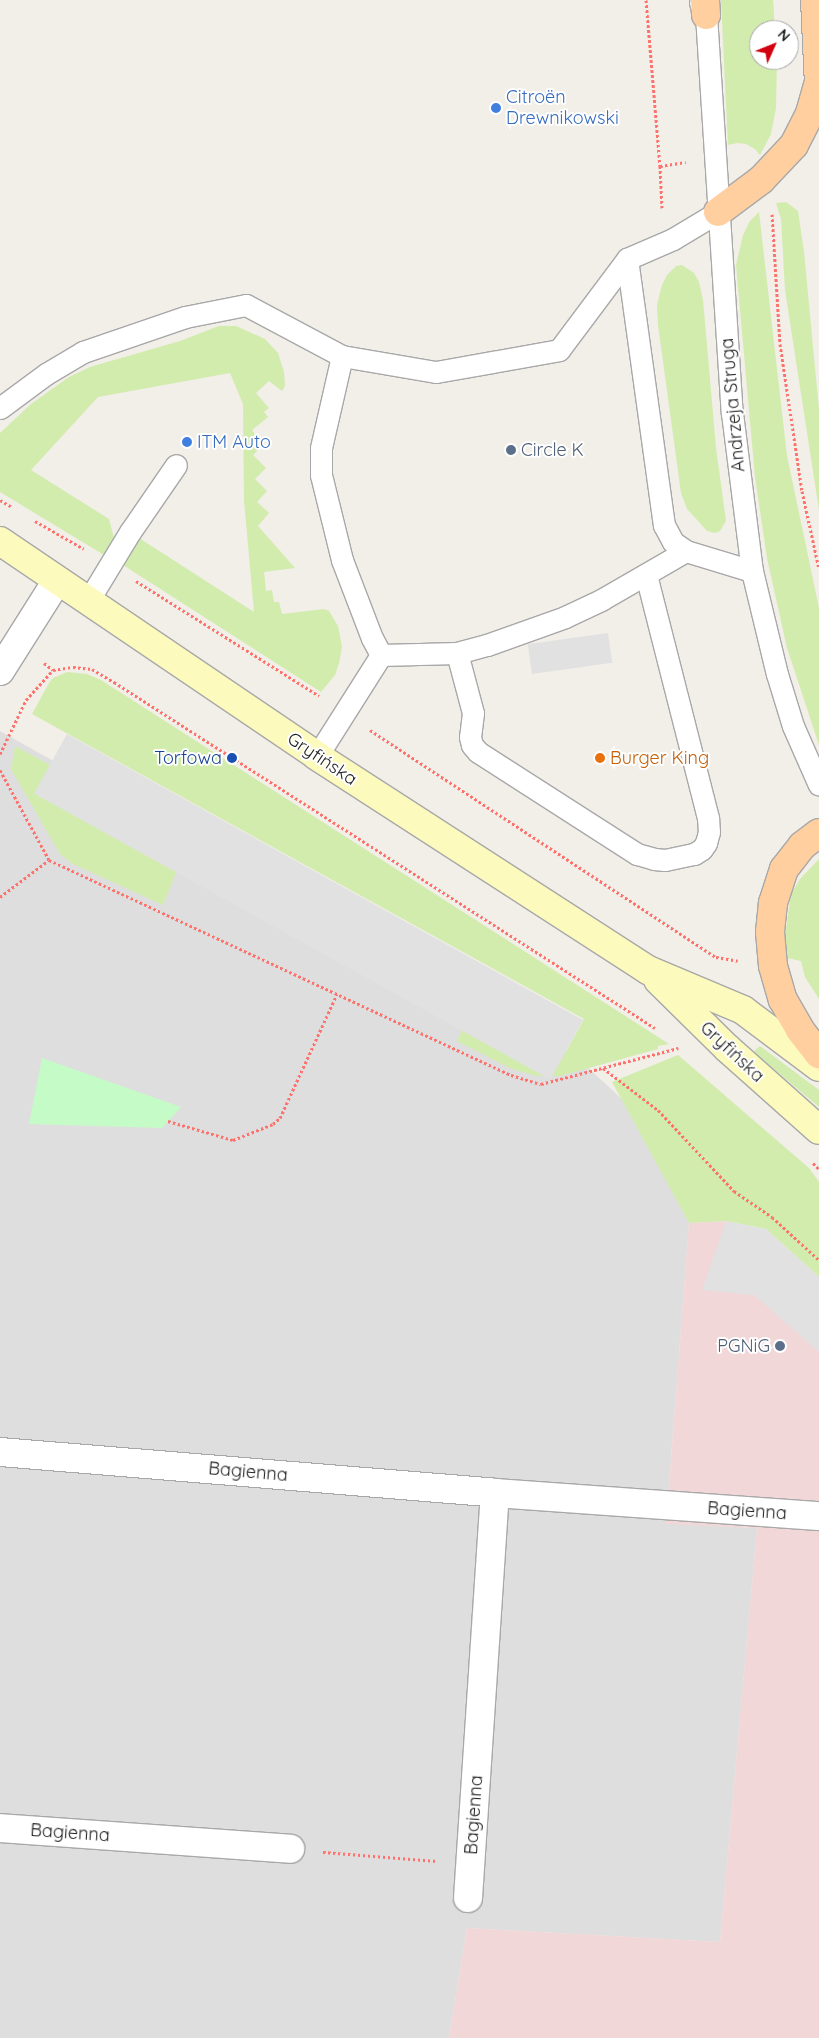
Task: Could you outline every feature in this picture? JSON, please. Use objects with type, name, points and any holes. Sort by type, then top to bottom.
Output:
[{"type":"main road","points":[[815,0],[819,86]]},
{"type":"main road","points":[[718,212],[761,180],[794,144],[810,113],[819,82]]},
{"type":"main road","points":[[819,833],[802,846],[784,870],[773,903],[770,932],[773,966],[783,1000],[800,1030],[819,1054]]},
{"type":"street","name":"Gryfińska","points":[[0,541],[317,756],[648,970],[742,1010],[819,1067]]},
{"type":"street","points":[[0,671],[58,581]]},
{"type":"street","name":"Gryfińska","points":[[648,970],[727,1048],[819,1130]]},
{"type":"street","name":"Bagienna","points":[[0,1452],[495,1493],[819,1516]]},
{"type":"street","name":"Bagienna","points":[[468,1898],[495,1493]]},
{"type":"street","name":"Bagienna","points":[[0,1828],[290,1849]]},
{"type":"lane","name":"Andrzeja Struga","points":[[703,5],[732,413],[752,571],[777,674],[793,726],[819,785]]},
{"type":"lane","points":[[0,408],[46,374],[83,352],[185,317],[246,305],[342,356],[436,372],[559,350],[627,259],[672,238],[718,212]]},
{"type":"lane","points":[[627,259],[664,525],[673,542],[686,551],[752,571]]},
{"type":"lane","points":[[342,356],[321,448],[321,475],[342,560],[372,638],[381,655]]},
{"type":"lane","points":[[88,601],[110,564],[176,465]]},
{"type":"lane","points":[[381,655],[457,653],[565,617],[601,600],[686,551]]},
{"type":"lane","points":[[457,653],[473,713],[470,737],[472,745],[478,752],[637,854],[665,860],[685,856],[702,849],[709,832],[708,818],[646,574]]},
{"type":"lane","points":[[317,756],[381,655]]},
{"type":"lane","points":[[796,1110],[819,1140]]},
{"type":"path","points":[[646,0],[660,166]]},
{"type":"path","points":[[0,500],[17,510]]},
{"type":"path","points":[[34,520],[110,564],[345,713],[716,958],[740,961]]},
{"type":"path","points":[[18,643],[52,670]]},
{"type":"path","points":[[0,754],[26,700],[52,670],[73,667],[92,669],[661,1031]]},
{"type":"path","points":[[0,770],[49,860],[511,1075],[541,1084],[675,1049]]},
{"type":"path","points":[[0,896],[49,860]]},
{"type":"path","points":[[168,1121],[233,1140],[273,1124],[280,1118],[337,994]]},
{"type":"path","points":[[677,1041],[685,1046]]},
{"type":"path","points":[[602,1068],[658,1110],[734,1191],[772,1217],[819,1260]]},
{"type":"path","points":[[290,1849],[471,1864]]},
{"type":"shaded area","points":[[608,633],[612,663],[532,674],[528,644]]},
{"type":"shaded area","points":[[0,731],[572,1053],[691,1163],[689,1223],[666,1523],[757,1528],[720,1942],[467,1928],[449,2038],[0,2038]]},
{"type":"shaded area","points":[[67,734],[583,1020],[550,1080],[34,793]]},
{"type":"shaded area","points":[[726,1221],[819,1277],[819,2038],[449,2038],[467,1928],[720,1942],[757,1528],[666,1524],[689,1223]]},
{"type":"shaded area","points":[[726,1221],[766,1229],[819,1277],[819,1352],[754,1295],[702,1290]]},
{"type":"green space","points":[[721,0],[773,0],[774,20],[749,20],[749,70],[777,70],[776,108],[771,134],[760,155],[755,149],[746,144],[728,145]]},
{"type":"green space","points":[[786,202],[798,211],[804,252],[819,410],[819,510],[785,290],[781,219],[776,203]]},
{"type":"green space","points":[[759,212],[787,456],[819,608],[819,745],[787,648],[767,558],[755,477],[736,265],[743,235],[750,221]]},
{"type":"green space","points":[[682,265],[694,273],[699,282],[703,300],[716,448],[726,521],[720,531],[715,533],[707,531],[687,509],[681,493],[658,325],[657,305],[662,285],[667,275],[676,266]]},
{"type":"green space","points":[[219,326],[236,326],[265,339],[278,353],[284,372],[285,386],[282,391],[269,381],[256,393],[269,408],[264,412],[268,417],[252,430],[263,445],[253,455],[266,468],[255,479],[267,491],[257,502],[269,513],[258,526],[295,568],[264,572],[266,591],[272,590],[274,602],[279,602],[282,614],[324,609],[329,611],[338,626],[342,647],[339,663],[335,675],[321,692],[123,565],[139,538],[254,612],[244,500],[243,404],[230,373],[98,397],[31,470],[109,519],[114,538],[104,555],[0,492],[0,433],[31,404],[69,377],[90,367],[180,341]]},
{"type":"green space","points":[[67,672],[87,674],[101,680],[669,1044],[658,1046],[658,1049],[560,1076],[537,1076],[512,1069],[457,1041],[464,1026],[553,1075],[584,1019],[32,714],[53,678]]},
{"type":"green space","points":[[15,746],[52,766],[38,795],[177,870],[163,905],[71,863],[60,854],[11,769]]},
{"type":"green space","points":[[819,859],[819,999],[805,977],[801,961],[787,958],[785,936],[791,894],[800,879]]},
{"type":"green space","points":[[760,1046],[819,1090],[819,1107],[755,1053],[755,1050]]},
{"type":"green space","points":[[678,1055],[809,1168],[819,1182],[819,1277],[766,1229],[726,1221],[689,1223],[612,1082]]},
{"type":"green space","points":[[42,1058],[181,1107],[162,1128],[29,1124]]},
{"type":"place","name":"Citroën Drewnikowski","points":[[496,108]]},
{"type":"place","name":"ITM Auto","points":[[187,442]]},
{"type":"place","name":"Circle K","points":[[511,450]]},
{"type":"place","name":"Torfowa","points":[[232,758]]},
{"type":"place","name":"Burger King","points":[[600,758]]},
{"type":"place","name":"PGNiG","points":[[780,1346]]}]
